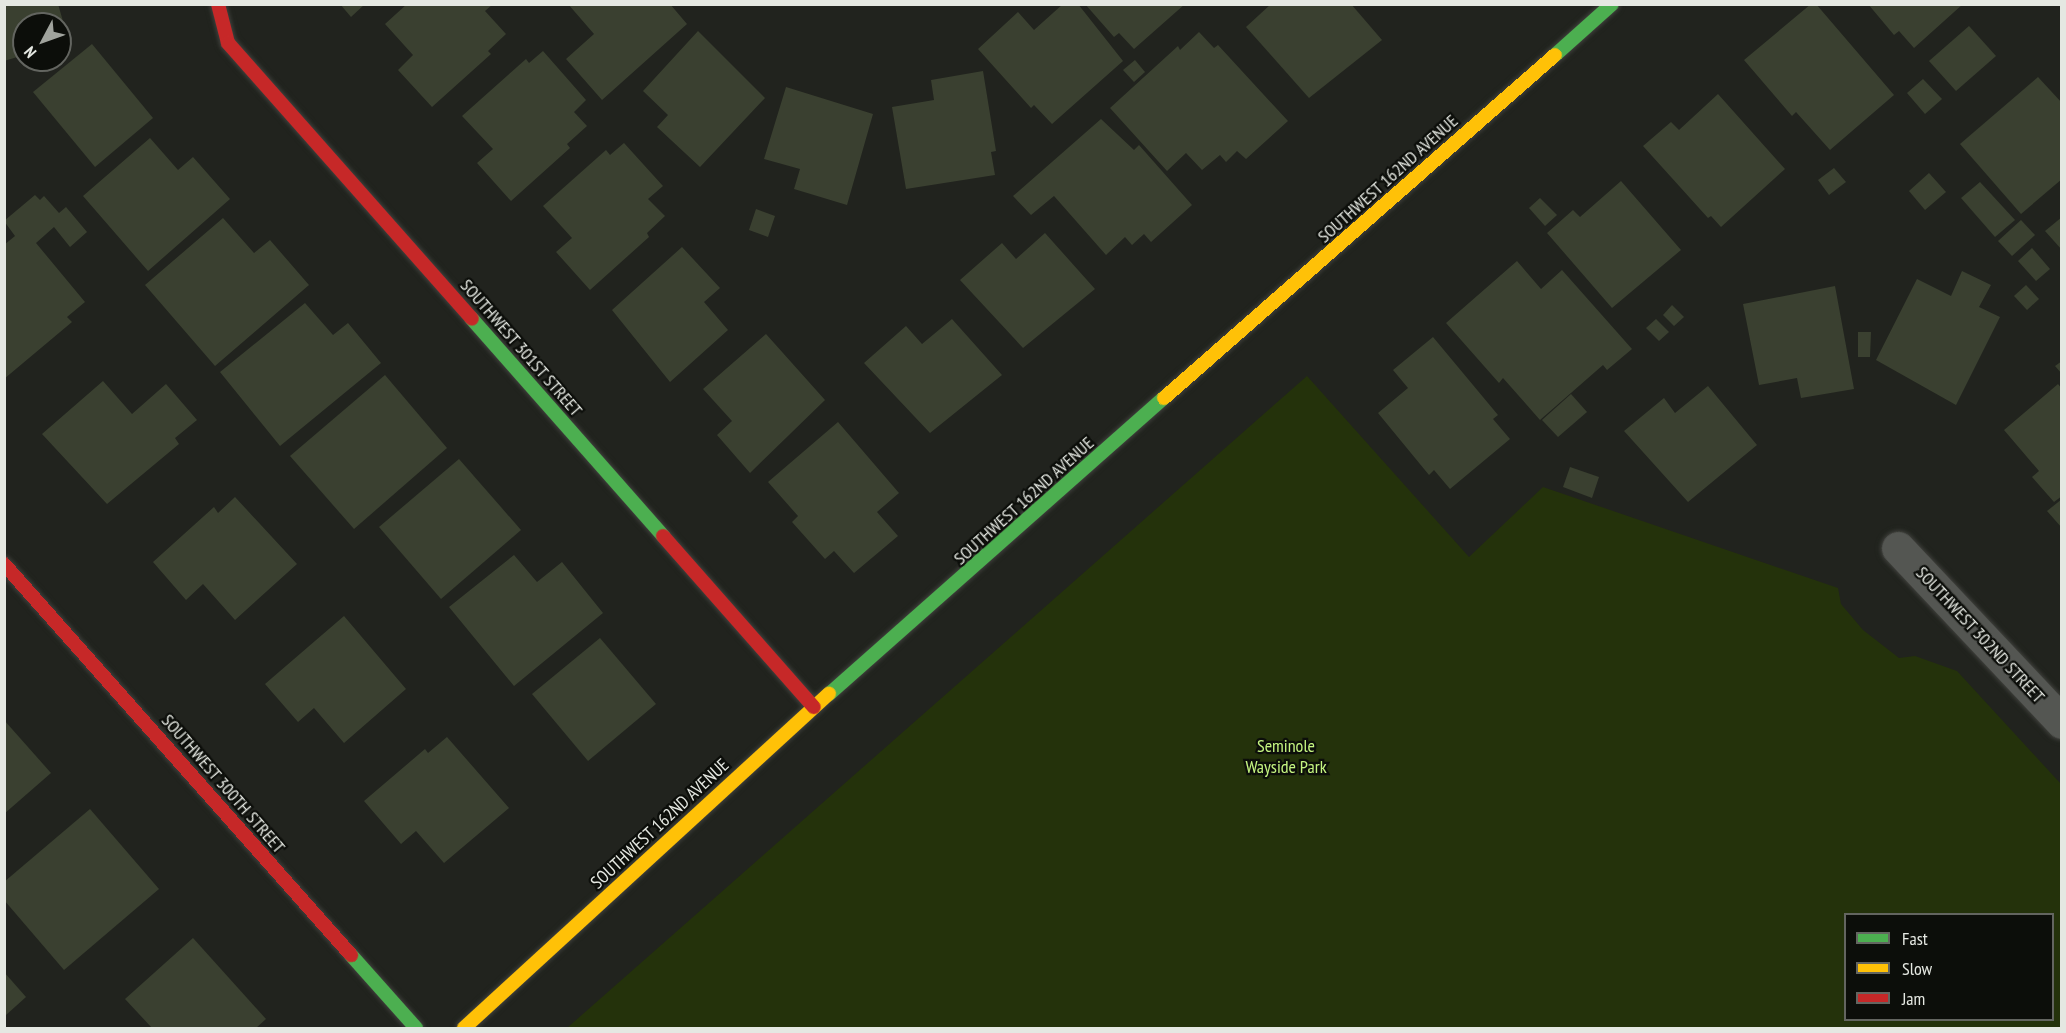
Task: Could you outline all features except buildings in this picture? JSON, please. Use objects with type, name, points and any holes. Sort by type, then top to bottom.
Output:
[{"type":"street","name":"SOUTHWEST 301ST STREET","points":[[218,4],[228,43],[814,707]]},
{"type":"street","name":"SOUTHWEST 162ND AVENUE","points":[[464,1029],[814,707],[1612,4]]},
{"type":"street","name":"SOUTHWEST 302ND STREET","points":[[1898,548],[2061,722]]},
{"type":"street","name":"SOUTHWEST 300TH STREET","points":[[4,564],[416,1029]]},
{"type":"green space","name":"Seminole Wayside Park","points":[[1307,376],[1469,557],[1543,487],[1838,588],[1841,604],[1863,630],[1899,658],[1915,656],[1957,671],[2061,784],[2061,1028],[567,1028]]},
{"type":"traffic: fast","points":[[1555,55],[1612,4]]},
{"type":"traffic: fast","points":[[472,319],[663,536]]},
{"type":"traffic: fast","points":[[829,694],[1164,398]]},
{"type":"traffic: fast","points":[[351,955],[416,1028]]},
{"type":"traffic: slow","points":[[1164,398],[1555,55]]},
{"type":"traffic: slow","points":[[464,1028],[829,694]]},
{"type":"traffic: jam","points":[[218,4],[228,43],[472,319]]},
{"type":"traffic: jam","points":[[663,536],[814,707]]},
{"type":"traffic: jam","points":[[4,564],[351,955]]}]
